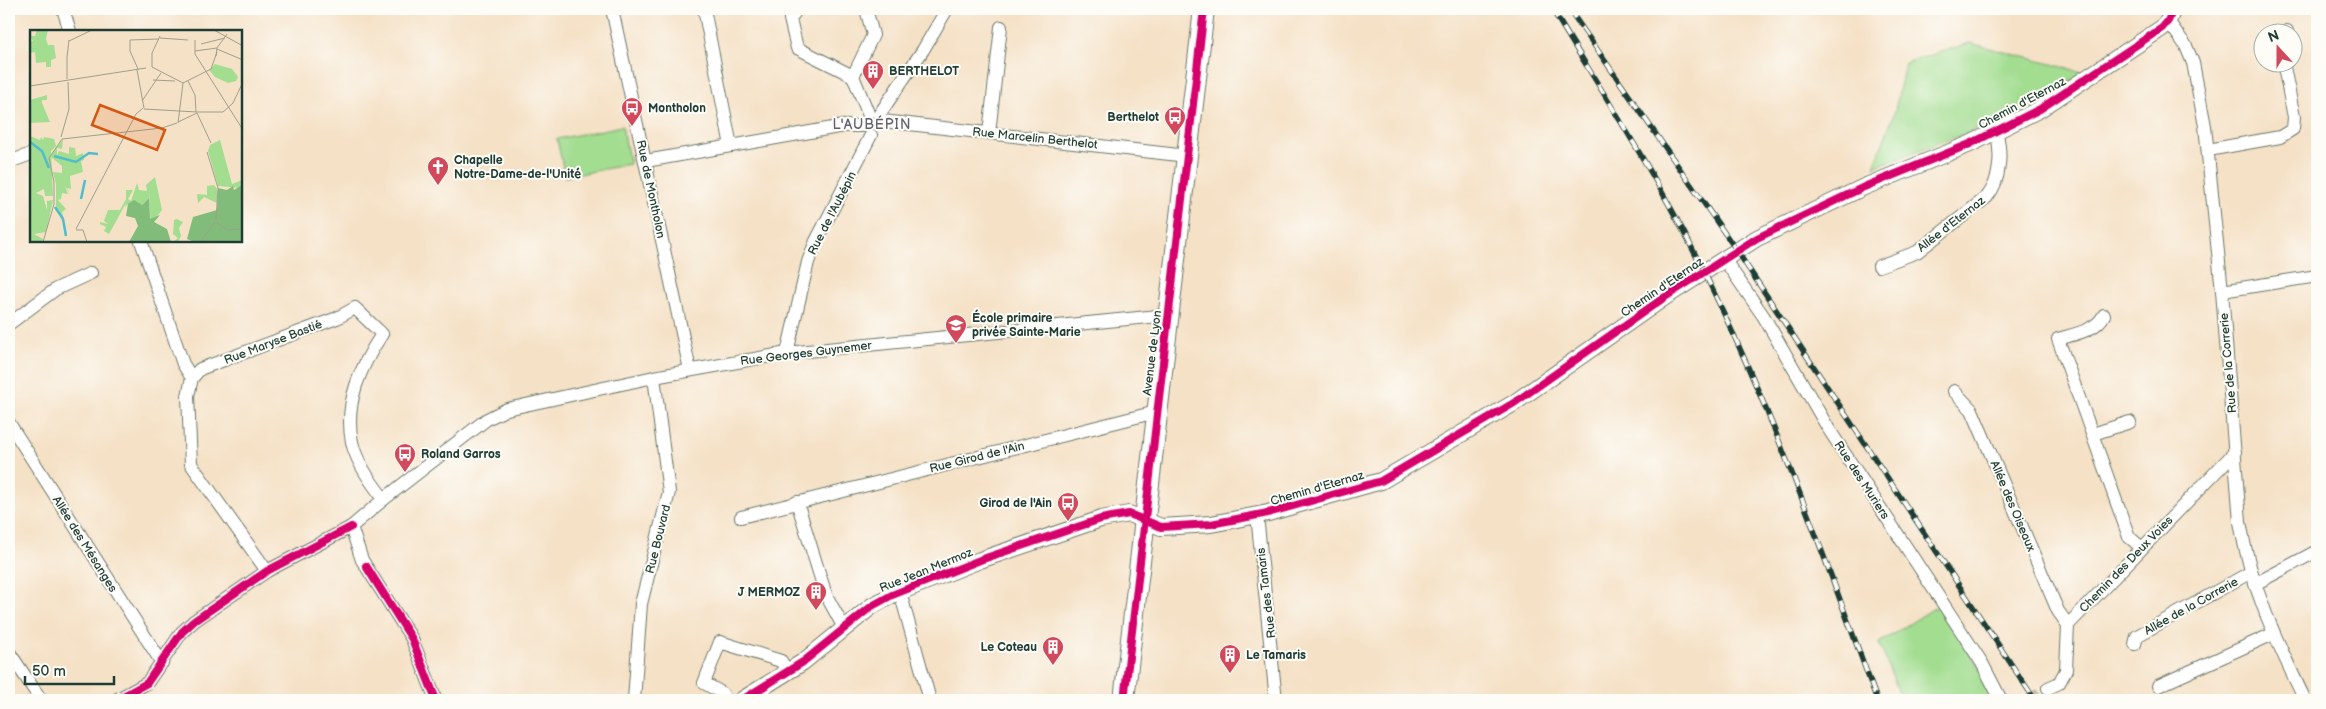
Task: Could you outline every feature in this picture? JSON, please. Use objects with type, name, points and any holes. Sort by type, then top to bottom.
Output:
[{"type":"main road","name":"Avenue de Lyon","points":[[1124,700],[1204,9]]},
{"type":"street","points":[[63,9],[70,30]]},
{"type":"street","name":"Rue de Montholon","points":[[612,9],[690,370]]},
{"type":"street","points":[[704,9],[731,146]]},
{"type":"street","points":[[797,9],[790,19],[797,48],[853,76],[876,116],[881,129],[872,135],[865,132],[861,126],[862,118],[876,116],[923,50],[948,9]]},
{"type":"street","points":[[853,76],[873,35],[866,9]]},
{"type":"street","name":"Chemin d'Eternaz","points":[[1144,519],[1153,525],[1161,527],[1211,524],[1257,515],[1381,481],[1514,403],[1662,298],[1724,259],[1785,224],[1996,131],[2040,109],[2079,85],[2162,28],[2171,15]]},
{"type":"street","name":"Rue de la Correrie","points":[[2171,15],[2193,63],[2208,150],[2222,291],[2240,522],[2246,557],[2273,634],[2305,700]]},
{"type":"street","points":[[988,133],[1001,27]]},
{"type":"street","points":[[2208,150],[2280,137],[2292,129],[2294,117],[2285,72]]},
{"type":"street","name":"Rue Marcelin Berthelot","points":[[876,116],[988,133],[1187,156]]},
{"type":"street","points":[[646,161],[844,126],[861,126]]},
{"type":"street","name":"Allée d'Eternaz","points":[[1879,266],[1916,252],[1987,197],[1996,187],[2000,146],[1996,131]]},
{"type":"street","name":"Rue de l'Aubépin","points":[[787,353],[808,262],[816,241],[872,135]]},
{"type":"street","points":[[9,162],[30,154]]},
{"type":"street","points":[[142,242],[183,364],[192,378],[188,396],[191,464],[267,571]]},
{"type":"street","name":"Rue des Muriers","points":[[1724,259],[1764,316],[1828,428],[1982,663],[2001,700]]},
{"type":"street","points":[[9,324],[56,289],[91,273]]},
{"type":"street","points":[[2222,291],[2317,276]]},
{"type":"street","name":"Rue Maryse Bastié","points":[[192,378],[200,369],[338,318],[354,308],[382,334],[365,360],[356,383],[351,408],[352,443],[369,481],[384,499]]},
{"type":"street","name":"Rue Georges Guynemer","points":[[116,700],[147,683],[182,632],[194,621],[267,571],[351,527],[434,460],[487,420],[507,409],[654,377],[787,353],[1168,315]]},
{"type":"street","points":[[2104,315],[2101,321],[2094,327],[2058,339],[2129,537],[2142,548]]},
{"type":"street","name":"Rue Bouvard","points":[[634,700],[641,604],[669,492],[654,377]]},
{"type":"street","name":"Allée des Oiseaux","points":[[1954,391],[1972,410],[2058,611],[2068,625]]},
{"type":"street","name":"Rue Girod de l'Ain","points":[[741,516],[1156,412]]},
{"type":"street","points":[[2092,434],[2130,422]]},
{"type":"street","name":"Allée des Mésanges","points":[[9,423],[162,663]]},
{"type":"street","name":"Chemin des Deux Voies","points":[[2068,625],[2235,452]]},
{"type":"street","points":[[797,502],[826,595],[844,628]]},
{"type":"street","name":"Rue Jean Mermoz","points":[[742,700],[803,662],[872,606],[900,592],[980,560],[1101,519],[1129,514],[1144,519]]},
{"type":"street","name":"Rue des Tamaris","points":[[1257,515],[1276,700]]},
{"type":"street","points":[[351,527],[362,560],[412,639],[436,700]]},
{"type":"street","name":"Allée de la Correrie","points":[[2135,644],[2138,636],[2253,578],[2317,551]]},
{"type":"street","points":[[900,592],[930,700]]},
{"type":"street","points":[[2048,688],[2059,683],[2066,670],[2068,625]]},
{"type":"street","points":[[2158,686],[2273,634]]},
{"type":"street","points":[[726,700],[722,693],[704,683],[720,642],[781,661],[788,672]]},
{"type":"street","points":[[9,652],[41,700]]},
{"type":"green space","points":[[1970,43],[2086,73],[1977,129],[1874,167],[1895,111],[1905,63]]},
{"type":"green space","points":[[622,126],[630,164],[565,177],[557,139]]},
{"type":"green space","points":[[1939,605],[1981,671],[1995,700],[1902,700],[1879,643]]},
{"type":"tunnel","points":[[2030,700],[2048,688]]},
{"type":"railway","points":[[1552,9],[1669,205],[1729,324],[1775,430],[1877,700]]},
{"type":"railway","points":[[1569,9],[1737,251],[2035,700]]},
{"type":"cycle path","points":[[1124,700],[1204,9]]},
{"type":"cycle path","points":[[742,700],[803,662],[872,606],[892,595],[980,560],[1101,519],[1129,514],[1161,527],[1211,524],[1268,513],[1381,481],[1514,403],[1662,299],[1757,238],[1864,187],[1970,144],[2040,109],[2162,28],[2168,21],[2173,9]]},
{"type":"cycle path","points":[[116,700],[147,683],[182,632],[194,621],[267,571],[351,527]]},
{"type":"cycle path","points":[[366,566],[412,639],[436,700]]},
{"type":"place","name":"BERTHELOT","points":[[873,90]]},
{"type":"place","name":"Montholon","points":[[632,127]]},
{"type":"place","name":"Berthelot","points":[[1175,136]]},
{"type":"place","name":"Chapelle Notre-Dame-de-l'Unité","points":[[438,186]]},
{"type":"place","name":"École primaire privée Sainte-Marie","points":[[956,344]]},
{"type":"place","name":"Roland Garros","points":[[405,473]]},
{"type":"place","name":"Girod de l'Ain","points":[[1068,522]]},
{"type":"place","name":"J MERMOZ","points":[[816,611]]},
{"type":"place","name":"Le Coteau","points":[[1053,666]]},
{"type":"place","name":"Le Tamaris","points":[[1230,674]]},
{"type":"district","name":"L'AUBÉPIN","points":[[872,124]]}]
